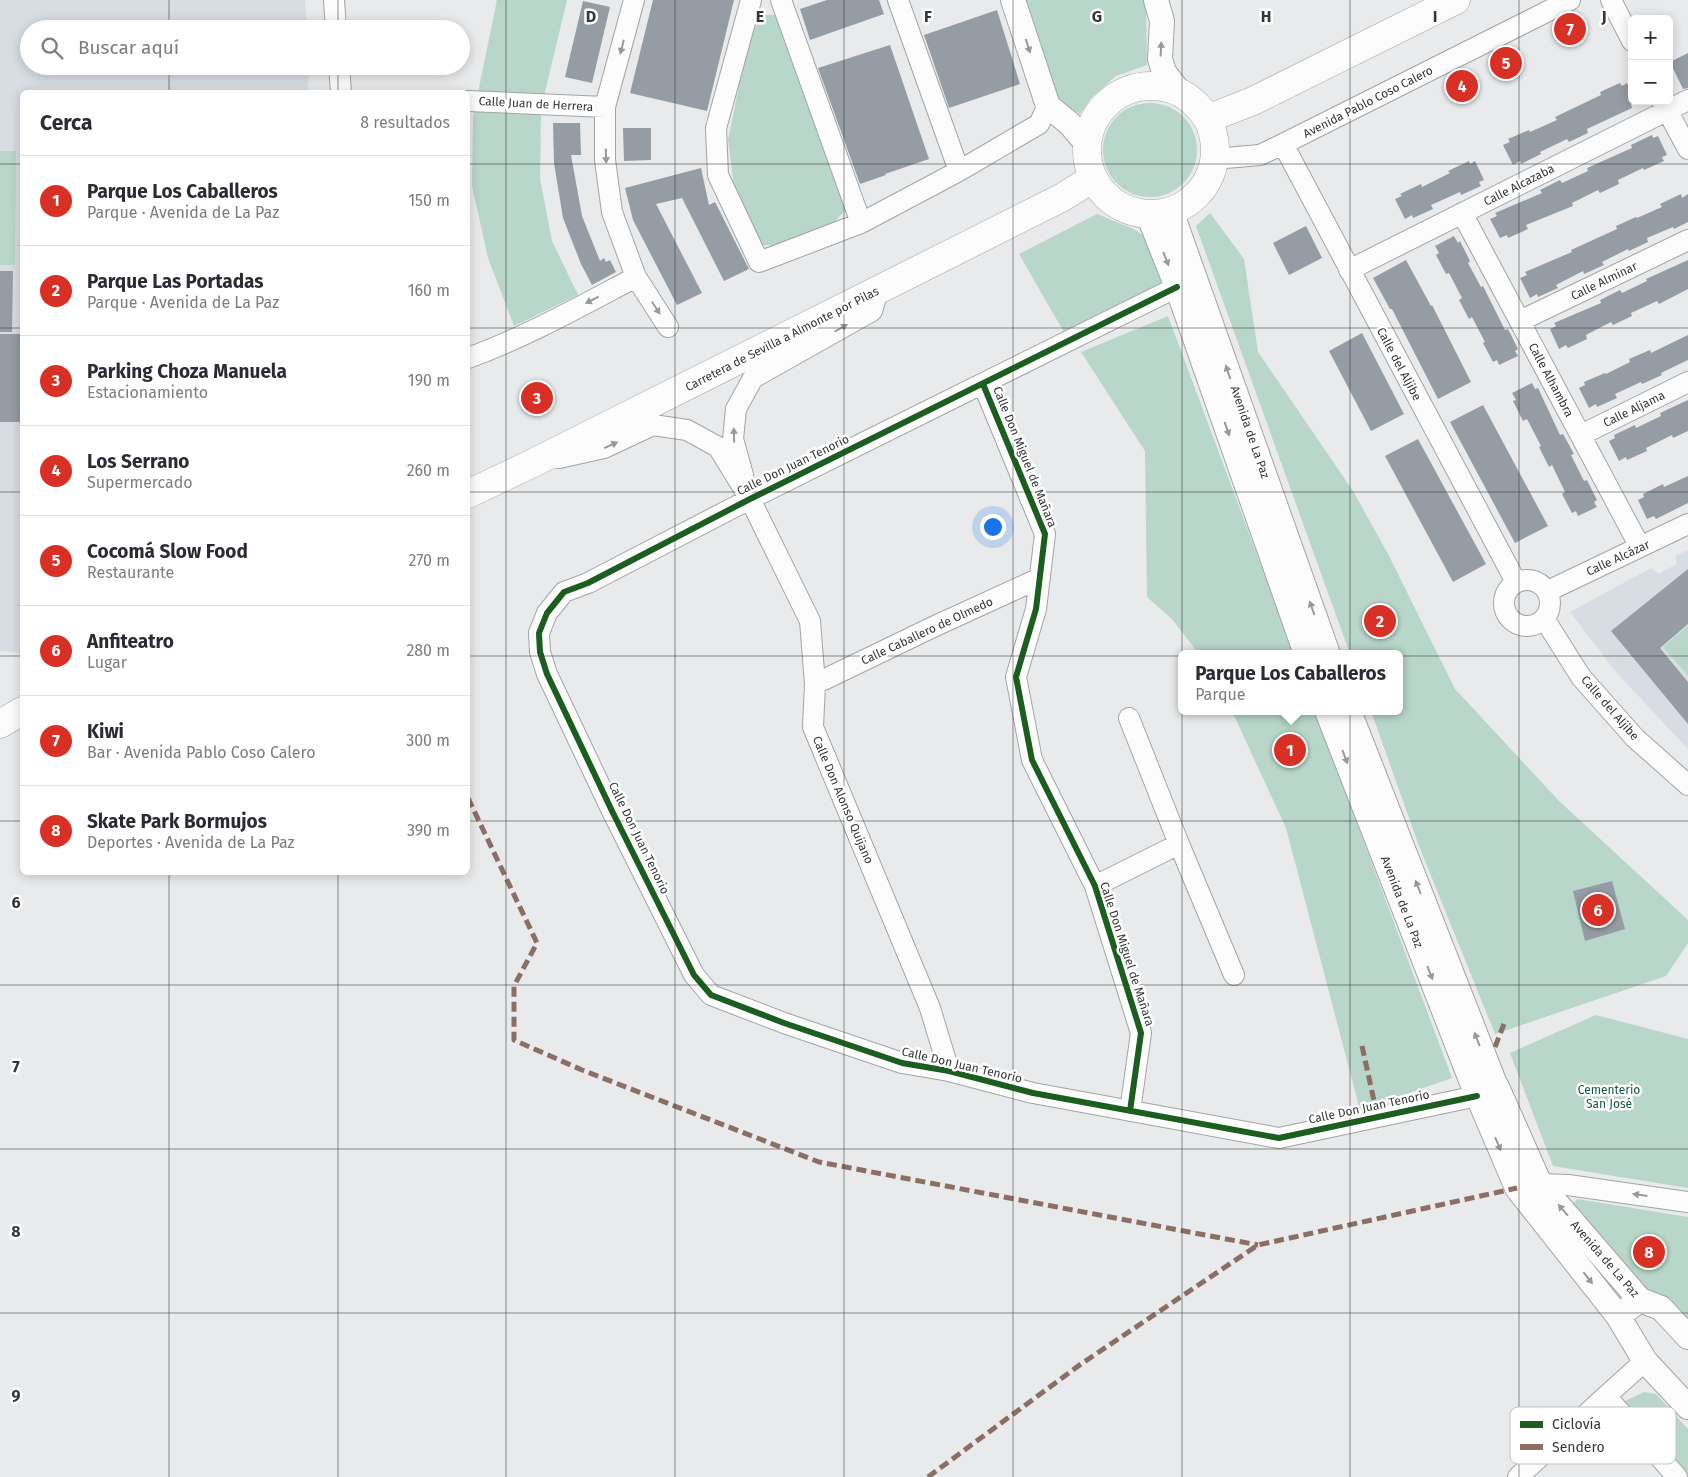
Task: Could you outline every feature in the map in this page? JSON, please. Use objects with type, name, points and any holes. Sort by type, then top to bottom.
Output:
[{"type":"main road","points":[[1207,120],[1253,101],[1456,0]]},
{"type":"main road","points":[[1160,86],[1180,93],[1196,104],[1207,120],[1214,138],[1214,159],[1210,176],[1200,191],[1187,203],[1160,212],[1131,211],[1115,204],[1102,192],[1092,178],[1087,161],[1086,144],[1092,124],[1103,107],[1119,94],[1139,87],[1160,86]]},
{"type":"main road","name":"Carretera de Sevilla a Almonte por Pilas","points":[[470,493],[530,465],[1063,197],[1092,178]]},
{"type":"main road","points":[[0,719],[20,711]]},
{"type":"main road","points":[[0,724],[20,711]]},
{"type":"street","points":[[334,0],[335,20]]},
{"type":"street","points":[[634,0],[605,108],[605,160],[612,212],[636,277],[668,327]]},
{"type":"street","points":[[751,0],[716,128],[718,175],[760,262],[861,223],[960,171],[1039,124],[1048,106]]},
{"type":"street","points":[[781,0],[861,223]]},
{"type":"street","points":[[898,0],[960,171]]},
{"type":"street","points":[[1013,0],[1048,106],[1070,124],[1086,144]]},
{"type":"street","name":"Avenida Pablo Coso Calero","points":[[1214,159],[1260,155],[1570,0]]},
{"type":"street","points":[[1611,0],[1628,33]]},
{"type":"street","points":[[1162,2],[1160,59],[1164,72],[1180,93]]},
{"type":"street","points":[[340,75],[341,90]]},
{"type":"street","name":"Calle Alcazaba","points":[[1350,270],[1665,106],[1688,100]]},
{"type":"street","name":"Calle Juan de Herrera","points":[[470,101],[605,108]]},
{"type":"street","points":[[1665,106],[1688,149]]},
{"type":"street","name":"Calle del Aljibe","points":[[1283,144],[1516,582]]},
{"type":"street","name":"Avenida de La Paz","points":[[1160,212],[1177,287],[1305,650]]},
{"type":"street","name":"Avenida de La Paz","points":[[1160,212],[1326,650]]},
{"type":"street","name":"Calle Alhambra","points":[[1462,213],[1640,547]]},
{"type":"street","name":"Calle Alminar","points":[[1520,321],[1688,240]]},
{"type":"street","points":[[470,357],[534,329],[636,277]]},
{"type":"street","name":"Calle Don Juan Tenorio","points":[[1177,287],[750,499],[588,583],[564,592],[547,613],[539,633],[540,652],[547,674],[612,811],[694,974],[711,995],[784,1023],[902,1063],[949,1071],[1033,1093],[1279,1138],[1485,1092]]},
{"type":"street","points":[[750,499],[733,440],[736,409],[753,378],[872,311],[878,290]]},
{"type":"street","name":"Calle Aljama","points":[[1581,435],[1688,382]]},
{"type":"street","name":"Calle Don Miguel de Mañara","points":[[983,384],[1045,534],[1034,616],[1016,677],[1032,760],[1095,886],[1141,1033],[1130,1111]]},
{"type":"street","points":[[530,465],[604,448],[653,426],[687,430],[718,447],[750,499]]},
{"type":"street","name":"Calle Don Alonso Quijano","points":[[750,499],[810,621],[815,684],[813,727],[930,1008],[949,1071]]},
{"type":"street","name":"Calle Alcázar","points":[[1548,591],[1688,524]]},
{"type":"street","name":"Calle Caballero de Olmedo","points":[[815,684],[1040,578]]},
{"type":"street","points":[[1528,580],[1539,582],[1548,591],[1551,598],[1551,606],[1545,620],[1531,626],[1519,625],[1510,619],[1504,602],[1506,594],[1516,582],[1528,580]]},
{"type":"street","points":[[1004,594],[1034,616]]},
{"type":"street","name":"Calle del Aljibe","points":[[1545,620],[1587,684],[1635,738],[1688,785]]},
{"type":"street","name":"Avenida de La Paz","points":[[1329,715],[1485,1092],[1540,1184],[1640,1300]]},
{"type":"street","name":"Avenida de La Paz","points":[[1350,715],[1485,1092],[1517,1188],[1618,1316],[1645,1361],[1688,1406]]},
{"type":"street","points":[[1129,718],[1234,975]]},
{"type":"street","points":[[1095,886],[1179,844]]},
{"type":"street","points":[[1540,1184],[1568,1185],[1688,1202]]},
{"type":"street","points":[[1618,1316],[1640,1300],[1661,1308],[1688,1337]]},
{"type":"street","points":[[1594,1407],[1645,1361]]},
{"type":"street","points":[[1606,1396],[1616,1407]]},
{"type":"street","points":[[1518,1477],[1532,1464]]},
{"type":"street","points":[[1666,1464],[1677,1477]]},
{"type":"shaded area","points":[[0,0],[305,0],[306,20],[20,20],[20,75],[309,75],[307,90],[20,90],[20,653],[0,651]]},
{"type":"shaded area","points":[[1688,550],[1688,749],[1615,671],[1570,612],[1651,568],[1658,574],[1677,564],[1675,556]]},
{"type":"green space","points":[[497,0],[567,0],[544,96],[541,117],[540,179],[552,241],[578,295],[514,326],[488,258],[472,186],[473,117]]},
{"type":"green space","points":[[1025,0],[1144,0],[1146,5],[1147,65],[1116,76],[1091,98],[1080,114],[1058,102]]},
{"type":"green space","points":[[763,15],[781,15],[845,210],[828,229],[786,245],[760,245],[734,186],[728,140],[749,37]]},
{"type":"green space","points":[[1150,103],[1168,106],[1183,117],[1194,132],[1197,150],[1194,168],[1183,183],[1168,194],[1150,197],[1132,194],[1117,183],[1106,168],[1103,150],[1106,132],[1117,117],[1132,106]]},
{"type":"green space","points":[[0,151],[16,151],[15,265],[0,265]]},
{"type":"green space","points":[[1210,213],[1244,259],[1258,352],[1353,491],[1388,554],[1455,689],[1559,801],[1688,920],[1688,943],[1666,976],[1495,1034],[1419,846],[1372,715],[1403,715],[1403,650],[1349,650],[1196,226]]},
{"type":"green space","points":[[1097,214],[1134,229],[1143,235],[1163,282],[1065,334],[1019,254]]},
{"type":"green space","points":[[1168,316],[1293,650],[1196,650],[1172,619],[1147,597],[1145,451],[1081,352]]},
{"type":"green space","points":[[1688,626],[1688,676],[1663,647]]},
{"type":"green space","points":[[1234,715],[1316,715],[1452,1078],[1360,1110],[1286,828]]},
{"type":"green space","name":"Cementerio San José","points":[[1596,1015],[1688,1039],[1688,1188],[1553,1166],[1510,1053]]},
{"type":"green space","points":[[1577,1199],[1688,1217],[1688,1319],[1667,1297],[1642,1287],[1571,1207]]},
{"type":"green space","points":[[1644,1392],[1656,1394],[1668,1407],[1625,1407],[1621,1403]]},
{"type":"green space","points":[[1676,1416],[1688,1429],[1688,1476],[1676,1463]]},
{"type":"building","points":[[653,0],[734,0],[707,111],[630,93]]},
{"type":"building","points":[[827,0],[879,0],[884,14],[810,40],[800,9]]},
{"type":"building","points":[[583,1],[610,7],[592,83],[565,77]]},
{"type":"building","points":[[997,10],[1020,84],[949,108],[924,35]]},
{"type":"building","points":[[890,45],[929,159],[860,184],[818,68]]},
{"type":"building","points":[[1688,53],[1688,88],[1683,89],[1673,68],[1673,60]]},
{"type":"building","points":[[1620,83],[1622,86],[1627,83],[1628,105],[1631,105],[1632,108],[1587,129],[1588,133],[1569,142],[1567,139],[1521,164],[1520,161],[1513,165],[1503,145],[1510,142],[1508,139],[1557,120],[1555,117],[1601,95],[1600,92]]},
{"type":"building","points":[[553,123],[580,123],[581,155],[571,155],[582,216],[600,261],[604,258],[606,262],[610,260],[616,272],[592,285],[581,264],[563,218],[554,163]]},
{"type":"building","points":[[623,128],[651,128],[651,160],[624,161]]},
{"type":"building","points":[[1652,135],[1653,138],[1658,136],[1667,155],[1662,157],[1664,161],[1644,170],[1643,168],[1618,180],[1619,184],[1600,193],[1598,190],[1572,203],[1573,206],[1526,225],[1528,229],[1508,238],[1507,235],[1500,238],[1490,219],[1497,216],[1495,213],[1542,193],[1540,190],[1560,180],[1562,183],[1588,171],[1587,168],[1632,148],[1631,145]]},
{"type":"building","points":[[1469,161],[1470,164],[1475,161],[1484,180],[1479,182],[1481,186],[1461,195],[1460,192],[1431,205],[1433,209],[1413,218],[1412,215],[1405,219],[1395,199],[1402,196],[1400,194],[1421,184],[1422,187]]},
{"type":"building","points":[[701,168],[709,205],[715,202],[749,269],[724,281],[682,198],[656,204],[702,293],[677,305],[633,220],[625,188]]},
{"type":"building","points":[[1681,194],[1682,198],[1688,194],[1688,222],[1647,238],[1648,242],[1629,251],[1628,249],[1602,262],[1604,265],[1584,274],[1583,271],[1556,285],[1558,288],[1538,297],[1537,294],[1530,298],[1520,278],[1527,275],[1525,272],[1572,252],[1571,250],[1617,229],[1616,226],[1662,207],[1660,204]]},
{"type":"building","points":[[1306,226],[1322,258],[1289,275],[1273,243]]},
{"type":"building","points":[[1454,236],[1458,243],[1460,241],[1470,261],[1468,263],[1481,287],[1483,286],[1505,330],[1508,329],[1518,349],[1515,351],[1518,356],[1499,365],[1497,360],[1493,362],[1472,317],[1469,319],[1459,300],[1462,298],[1449,273],[1446,274],[1436,255],[1439,253],[1435,246]]},
{"type":"building","points":[[1406,260],[1432,305],[1471,382],[1438,399],[1392,309],[1390,309],[1373,278]]},
{"type":"building","points":[[1688,260],[1688,289],[1659,304],[1657,301],[1631,313],[1632,316],[1613,325],[1611,322],[1586,335],[1587,339],[1568,348],[1566,345],[1559,349],[1550,329],[1556,326],[1554,323],[1601,303],[1600,300],[1620,290],[1622,293],[1647,281],[1646,279]]},
{"type":"building","points":[[0,271],[13,271],[12,332],[0,332]]},
{"type":"building","points":[[1362,333],[1404,414],[1371,431],[1329,351]]},
{"type":"building","points":[[0,334],[20,334],[20,422],[0,422]]},
{"type":"building","points":[[1688,335],[1688,360],[1661,373],[1662,375],[1615,394],[1617,398],[1597,407],[1596,404],[1589,408],[1579,388],[1585,385],[1584,382],[1630,362],[1629,359],[1650,350],[1651,353]]},
{"type":"building","points":[[1532,383],[1535,389],[1538,388],[1560,435],[1563,434],[1574,454],[1571,455],[1584,481],[1587,480],[1597,500],[1594,502],[1597,507],[1578,516],[1576,511],[1572,513],[1562,494],[1565,492],[1552,465],[1549,467],[1527,419],[1523,421],[1513,401],[1516,400],[1512,393]]},
{"type":"building","points":[[1688,400],[1688,431],[1673,438],[1672,435],[1646,448],[1647,451],[1627,460],[1626,457],[1619,461],[1609,441],[1615,438],[1614,435],[1635,425],[1636,428],[1661,416],[1660,413]]},
{"type":"building","points":[[1483,405],[1548,526],[1515,543],[1450,422]]},
{"type":"building","points":[[1418,439],[1486,564],[1453,582],[1385,456]]},
{"type":"building","points":[[1688,476],[1688,503],[1656,519],[1654,516],[1647,519],[1638,500],[1644,497],[1643,494],[1663,484],[1664,487]]},
{"type":"building","points":[[1688,569],[1688,624],[1660,648],[1688,682],[1688,724],[1611,631]]},
{"type":"building","points":[[1612,881],[1625,929],[1585,941],[1573,891]]},
{"type":"marked path","points":[[470,802],[537,943],[514,986],[514,1040],[582,1070],[819,1162],[1258,1245]]},
{"type":"marked path","points":[[1495,1047],[1504,1024]]},
{"type":"marked path","points":[[1362,1046],[1376,1110]]},
{"type":"marked path","points":[[928,1477],[1081,1364],[1258,1245],[1517,1188]]},
{"type":"cycle path","points":[[1177,287],[750,499],[588,583],[564,592],[547,613],[539,633],[540,652],[547,674],[612,811],[694,975],[711,995],[784,1023],[902,1063],[949,1071],[1033,1093],[1279,1138],[1477,1096]]},
{"type":"cycle path","points":[[983,384],[1045,534],[1036,609],[1016,677],[1032,760],[1095,886],[1141,1033],[1130,1111]]},
{"type":"place","name":"Kiwi","points":[[1570,29]]},
{"type":"place","name":"Cocomá Slow Food","points":[[1506,63]]},
{"type":"place","name":"Los Serrano","points":[[1462,86]]},
{"type":"place","name":"Parking Choza Manuela","points":[[537,398]]},
{"type":"place","name":"Parque Las Portadas","points":[[1380,621]]},
{"type":"place","name":"Parque Los Caballeros","points":[[1290,750]]},
{"type":"place","name":"Anfiteatro","points":[[1598,910]]},
{"type":"place","name":"Skate Park Bormujos","points":[[1649,1252]]}]
